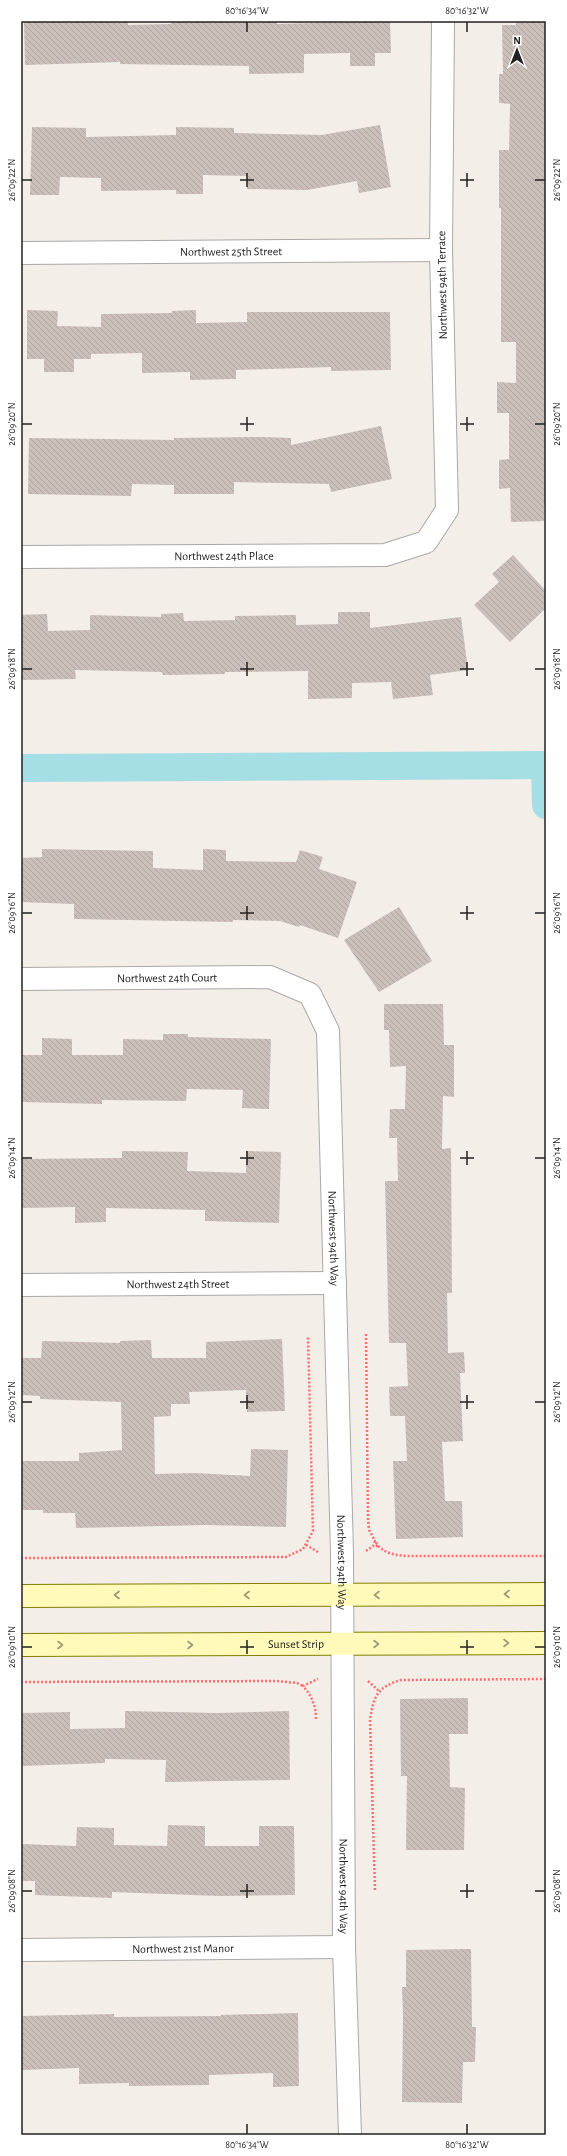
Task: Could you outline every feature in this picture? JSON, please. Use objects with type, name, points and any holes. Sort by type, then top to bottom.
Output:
[{"type":"street","name":"Northwest 94th Terrace","points":[[426,542],[447,510],[441,250],[443,21]]},
{"type":"street","name":"Northwest 25th Street","points":[[21,253],[441,250]]},
{"type":"street","name":"Northwest 24th Place","points":[[21,556],[385,555],[426,542]]},
{"type":"street","name":"Northwest 24th Court","points":[[21,979],[270,977],[310,994]]},
{"type":"street","name":"Northwest 94th Way","points":[[310,994],[328,1031],[342,1595],[344,1947],[350,2135]]},
{"type":"street","name":"Northwest 24th Street","points":[[21,1285],[335,1283]]},
{"type":"street","points":[[21,1596],[546,1594]]},
{"type":"street","name":"Sunset Strip","points":[[21,1645],[546,1643]]},
{"type":"street","name":"Northwest 21st Manor","points":[[21,1950],[344,1947]]},
{"type":"path","points":[[366,1334],[368,1520],[370,1530],[375,1541]]},
{"type":"path","points":[[21,1558],[286,1557],[303,1549],[313,1531],[308,1337]]},
{"type":"path","points":[[378,1546],[384,1552],[392,1555],[406,1556],[546,1556]]},
{"type":"path","points":[[375,1890],[370,1719],[374,1700],[379,1691],[388,1684],[401,1680],[546,1679]]},
{"type":"path","points":[[21,1682],[276,1681],[297,1683],[303,1686]]},
{"type":"building","points":[[24,21],[128,21],[128,25],[171,24],[172,21],[276,21],[277,24],[390,21],[391,53],[375,53],[375,66],[350,66],[350,53],[304,54],[304,73],[249,74],[249,66],[120,64],[120,62],[25,65]]},
{"type":"building","points":[[516,21],[546,21],[546,505],[544,505],[544,521],[511,522],[510,488],[499,489],[499,460],[509,459],[509,413],[497,413],[497,382],[516,383],[516,342],[501,342],[501,208],[499,208],[499,150],[509,150],[510,104],[499,103],[499,74],[503,74],[502,25],[516,25]]},
{"type":"building","points":[[380,125],[391,187],[359,193],[357,181],[307,190],[247,189],[247,176],[203,175],[203,194],[176,194],[176,190],[101,191],[101,178],[60,177],[59,195],[30,195],[32,127],[86,128],[86,137],[176,135],[176,127],[234,128],[234,133],[322,135]]},
{"type":"building","points":[[27,310],[58,311],[57,326],[101,327],[101,314],[172,313],[172,311],[196,310],[196,323],[247,322],[247,312],[390,312],[391,370],[331,371],[331,367],[236,370],[236,379],[190,380],[190,372],[142,373],[142,353],[91,354],[91,359],[74,359],[74,372],[44,372],[44,359],[27,359]]},
{"type":"building","points":[[381,426],[392,479],[331,492],[329,484],[234,482],[234,494],[174,494],[174,485],[132,484],[131,496],[28,494],[29,438],[174,440],[174,438],[262,437],[291,438],[291,445]]},
{"type":"building","points":[[513,555],[546,591],[546,608],[510,642],[474,605],[499,582],[492,574]]},
{"type":"building","points":[[338,612],[370,612],[370,628],[461,617],[468,670],[430,675],[433,695],[393,699],[391,682],[352,683],[352,698],[308,699],[308,671],[225,672],[225,674],[163,675],[162,672],[75,670],[76,679],[21,680],[21,615],[47,614],[48,631],[90,630],[90,615],[161,617],[161,614],[183,613],[184,621],[235,620],[235,616],[296,615],[296,625],[338,624]]},
{"type":"building","points":[[42,849],[153,851],[153,868],[203,870],[203,849],[226,850],[226,861],[296,862],[300,850],[323,857],[319,869],[357,882],[338,938],[300,925],[299,927],[280,921],[233,920],[233,922],[74,919],[74,904],[21,902],[21,858],[42,857]]},
{"type":"building","points":[[399,907],[432,961],[379,992],[344,940]]},
{"type":"building","points":[[384,1004],[443,1004],[444,1045],[454,1045],[454,1097],[443,1096],[442,1149],[451,1148],[452,1293],[447,1293],[448,1353],[464,1352],[465,1373],[460,1373],[463,1441],[442,1442],[445,1501],[462,1501],[463,1537],[396,1539],[393,1461],[407,1461],[405,1416],[390,1416],[389,1387],[408,1386],[406,1343],[389,1343],[385,1181],[398,1181],[397,1138],[389,1138],[390,1109],[405,1109],[406,1066],[390,1067],[389,1030],[384,1030]]},
{"type":"building","points":[[163,1034],[188,1034],[188,1037],[271,1039],[269,1109],[242,1108],[243,1090],[187,1089],[186,1101],[102,1100],[102,1104],[21,1102],[21,1055],[42,1055],[42,1038],[72,1039],[72,1055],[123,1055],[123,1039],[163,1040]]},
{"type":"building","points":[[122,1151],[188,1152],[187,1171],[246,1173],[246,1151],[281,1152],[279,1223],[205,1221],[205,1210],[106,1208],[106,1222],[75,1223],[75,1207],[21,1208],[21,1159],[122,1158]]},
{"type":"building","points":[[282,1339],[285,1411],[247,1412],[246,1390],[189,1392],[190,1404],[171,1404],[171,1416],[154,1417],[155,1474],[195,1473],[250,1476],[251,1449],[288,1450],[286,1527],[207,1525],[76,1528],[75,1513],[43,1513],[43,1510],[21,1510],[21,1461],[79,1461],[79,1453],[122,1450],[121,1402],[40,1399],[40,1396],[21,1395],[21,1358],[41,1358],[42,1341],[120,1343],[120,1341],[151,1340],[152,1358],[206,1358],[206,1342]]},
{"type":"building","points":[[468,1698],[468,1734],[449,1734],[450,1787],[465,1788],[464,1850],[406,1850],[407,1776],[401,1776],[400,1699]]},
{"type":"building","points":[[125,1711],[217,1713],[289,1711],[290,1780],[165,1782],[166,1760],[105,1759],[105,1763],[21,1766],[21,1713],[70,1712],[70,1729],[125,1728]]},
{"type":"building","points":[[168,1825],[205,1826],[205,1846],[259,1846],[259,1826],[294,1826],[295,1895],[219,1896],[112,1892],[112,1898],[35,1895],[35,1881],[21,1881],[21,1844],[76,1846],[77,1827],[114,1828],[114,1845],[167,1846]]},
{"type":"building","points":[[471,1949],[472,2027],[476,2027],[475,2062],[463,2062],[462,2103],[402,2102],[402,1987],[406,1987],[406,1950]]},
{"type":"building","points":[[298,2013],[299,2086],[273,2087],[273,2073],[209,2075],[209,2085],[129,2086],[129,2083],[79,2084],[79,2068],[21,2070],[21,2016],[114,2014],[114,2017],[221,2016]]},
{"type":"waterway","points":[[545,765],[546,805]]},
{"type":"waterway","points":[[21,768],[546,765]]}]
